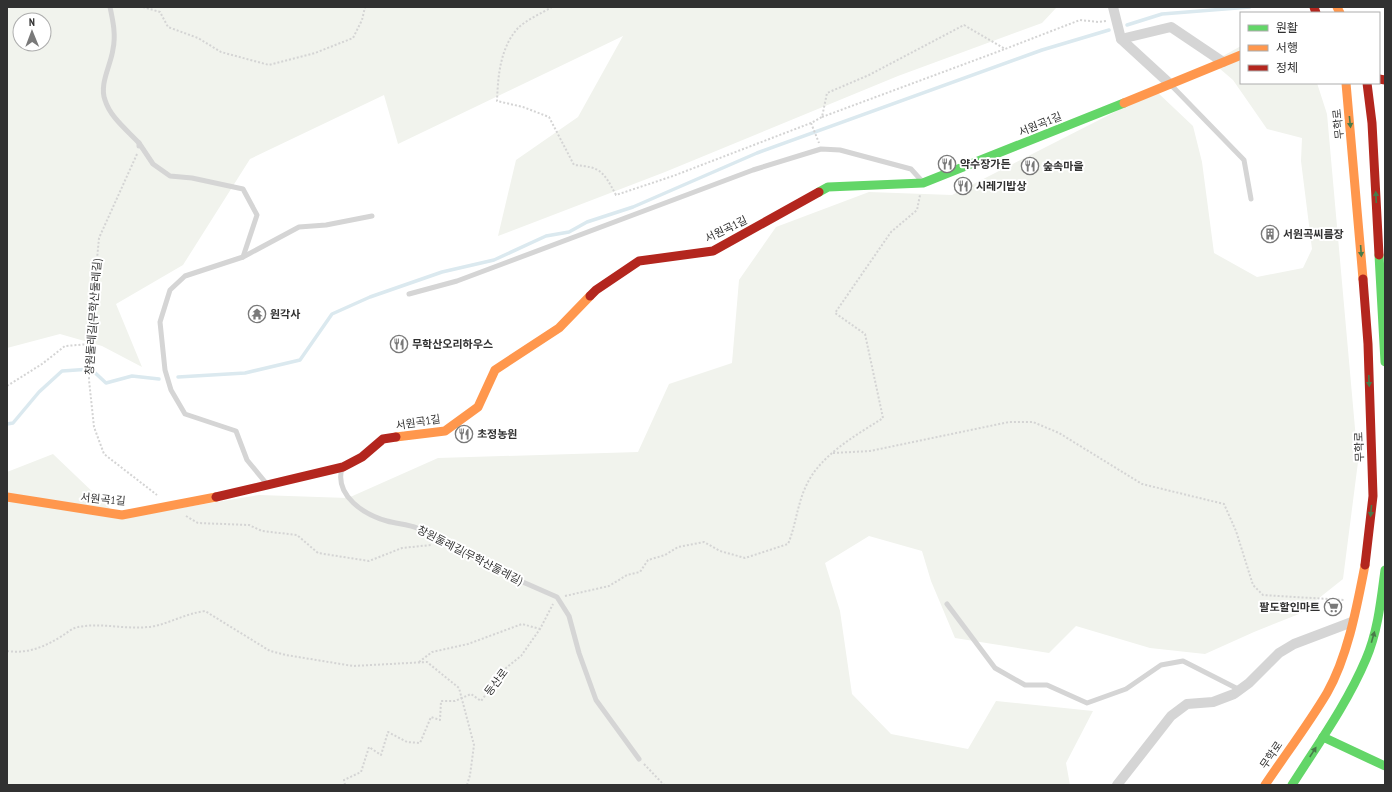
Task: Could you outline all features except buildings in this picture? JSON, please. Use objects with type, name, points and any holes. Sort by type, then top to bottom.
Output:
[{"type":"street","points":[[1113,7],[1121,39],[1170,84]]},
{"type":"street","points":[[1121,39],[1171,27],[1223,62]]},
{"type":"street","name":"서원곡1길","points":[[7,497],[122,515],[171,507],[247,491],[267,484],[343,467],[362,457],[383,439],[445,431],[478,406],[495,370],[559,328],[596,290],[638,261],[713,252],[828,187],[923,183],[1240,54]]},
{"type":"street","name":"무학로","points":[[1265,785],[1327,693],[1339,666],[1358,600],[1369,540],[1373,496],[1368,344],[1347,84]]},
{"type":"street","points":[[1367,84],[1372,123],[1382,278],[1385,362]]},
{"type":"street","points":[[1292,785],[1346,701],[1367,658],[1380,612],[1385,570]]},
{"type":"street","points":[[1117,785],[1171,716],[1187,704],[1213,702],[1240,690],[1279,653],[1294,644],[1352,622]]},
{"type":"street","points":[[1323,737],[1385,766]]},
{"type":"lane","points":[[110,7],[115,31],[114,50],[105,74],[104,99],[111,112],[153,164],[170,176],[192,178],[243,189],[256,215],[243,257]]},
{"type":"lane","points":[[1170,84],[1244,160],[1250,199]]},
{"type":"lane","points":[[408,294],[457,281],[753,170],[821,149],[840,150],[911,169],[923,183]]},
{"type":"lane","points":[[267,484],[247,460],[236,431],[185,414],[170,390],[163,359],[160,322],[170,290],[185,276],[243,257],[299,227],[326,225],[372,216]]},
{"type":"lane","name":"창원둘레길(무학산둘레길)","points":[[343,467],[340,475],[345,493],[361,510],[387,521],[415,527],[453,545],[493,569],[557,598]]},
{"type":"lane","points":[[557,598],[568,616],[579,653],[596,700],[639,759]]},
{"type":"lane","points":[[947,604],[995,668],[1025,685],[1047,685],[1087,703],[1126,689],[1161,665],[1183,661],[1240,690]]},
{"type":"path","points":[[143,7],[160,12],[168,26],[198,38],[221,52],[269,65],[315,53],[353,38],[362,20],[365,7]]},
{"type":"path","points":[[552,7],[519,28],[505,50],[498,72],[497,101],[523,107],[549,117],[574,165],[594,167],[607,179],[616,195],[673,176],[1080,20],[1099,22],[1116,19]]},
{"type":"path","points":[[822,118],[827,93],[869,75],[964,25],[1005,49]]},
{"type":"path","points":[[811,123],[819,143]]},
{"type":"path","name":"창원둘레길(무학산둘레길)","points":[[139,146],[99,238],[89,344],[89,380],[94,427],[104,454],[171,507],[198,523],[249,525],[262,531],[296,535],[318,553],[369,561],[402,548],[446,543]]},
{"type":"path","points":[[557,598],[609,586],[627,575],[640,572],[648,560],[665,555],[678,547],[690,544],[704,542],[720,551],[745,558],[788,544],[795,528],[805,487],[812,472],[832,453],[883,418],[865,334],[835,313],[891,232],[917,210],[923,183]]},
{"type":"path","points":[[7,386],[65,346],[89,344]]},
{"type":"path","points":[[832,453],[870,451],[1009,422],[1033,422],[1059,433],[1142,484],[1224,504],[1236,531],[1253,585],[1263,595],[1358,600]]},
{"type":"path","name":"등산로","points":[[344,785],[344,780],[361,772],[369,747],[381,756],[388,732],[407,742],[420,743],[431,717],[440,720],[440,701],[455,701],[471,694],[481,701],[506,668],[521,656],[540,629],[557,598]]},
{"type":"path","points":[[7,651],[14,652],[42,649],[76,627],[98,626],[131,628],[155,626],[187,614],[205,611],[270,651],[286,655],[353,666],[427,662],[459,688],[462,697],[474,744],[467,785]]},
{"type":"path","points":[[418,662],[432,652],[468,644],[522,624],[540,629]]},
{"type":"path","points":[[639,759],[664,785]]},
{"type":"shaded area","points":[[7,7],[1057,7],[1042,23],[898,76],[665,172],[498,236],[516,160],[578,117],[623,36],[398,144],[384,95],[250,159],[183,265],[116,304],[142,367],[102,346],[60,334],[7,348]]},
{"type":"shaded area","points":[[1240,47],[1240,84],[1317,84],[1327,114],[1358,462],[1343,579],[1299,614],[1205,654],[1150,648],[1076,626],[1049,653],[955,638],[931,581],[922,551],[869,536],[825,563],[840,611],[852,694],[891,734],[968,749],[996,701],[1093,711],[1066,763],[1070,785],[7,785],[7,472],[53,454],[120,518],[259,495],[348,498],[438,458],[638,452],[669,384],[732,363],[739,280],[776,227],[869,192],[952,195],[1156,91],[1193,126],[1202,162],[1214,253],[1257,277],[1303,268],[1312,249],[1301,161],[1302,138],[1267,129],[1233,80],[1212,62]]},
{"type":"waterway","points":[[1127,25],[1162,14],[1250,7]]},
{"type":"waterway","points":[[178,377],[245,373],[300,360],[332,314],[370,297],[442,272],[494,260],[546,236],[569,232],[587,222],[633,207],[757,153],[1042,50],[1109,30]]},
{"type":"waterway","points":[[7,424],[13,423],[39,392],[62,371],[91,369],[106,383],[132,376],[159,379]]},
{"type":"traffic: fast","points":[[819,192],[828,187],[923,183],[1124,103]]},
{"type":"traffic: fast","points":[[1379,255],[1385,362]]},
{"type":"traffic: fast","points":[[1292,785],[1341,708],[1366,659],[1376,626],[1385,570]]},
{"type":"traffic: fast","points":[[1323,737],[1385,766]]},
{"type":"traffic: slow","points":[[1337,7],[1340,12]]},
{"type":"traffic: slow","points":[[1124,103],[1240,55]]},
{"type":"traffic: slow","points":[[1346,84],[1363,279]]},
{"type":"traffic: slow","points":[[396,437],[445,431],[478,407],[495,370],[559,328],[590,296]]},
{"type":"traffic: slow","points":[[7,497],[122,515],[216,497]]},
{"type":"traffic: slow","points":[[1265,785],[1312,717],[1334,679],[1341,663],[1351,630],[1365,565]]},
{"type":"traffic: jam","points":[[1314,7],[1316,12]]},
{"type":"traffic: jam","points":[[1380,79],[1385,80]]},
{"type":"traffic: jam","points":[[1367,84],[1372,123],[1379,255]]},
{"type":"traffic: jam","points":[[590,296],[596,290],[639,261],[713,251],[819,192]]},
{"type":"traffic: jam","points":[[1363,279],[1368,344],[1373,496],[1365,565]]},
{"type":"traffic: jam","points":[[216,497],[343,467],[362,457],[383,439],[396,437]]},
{"type":"place","name":"약수장가든","points":[[947,164]]},
{"type":"place","name":"숲속마을","points":[[1030,166]]},
{"type":"place","name":"시레기밥상","points":[[963,186]]},
{"type":"place","name":"서원곡씨름장","points":[[1270,234]]},
{"type":"place","name":"원각사","points":[[257,314]]},
{"type":"place","name":"무학산오리하우스","points":[[399,344]]},
{"type":"place","name":"초정농원","points":[[464,434]]},
{"type":"place","name":"팔도할인마트","points":[[1333,607]]}]
